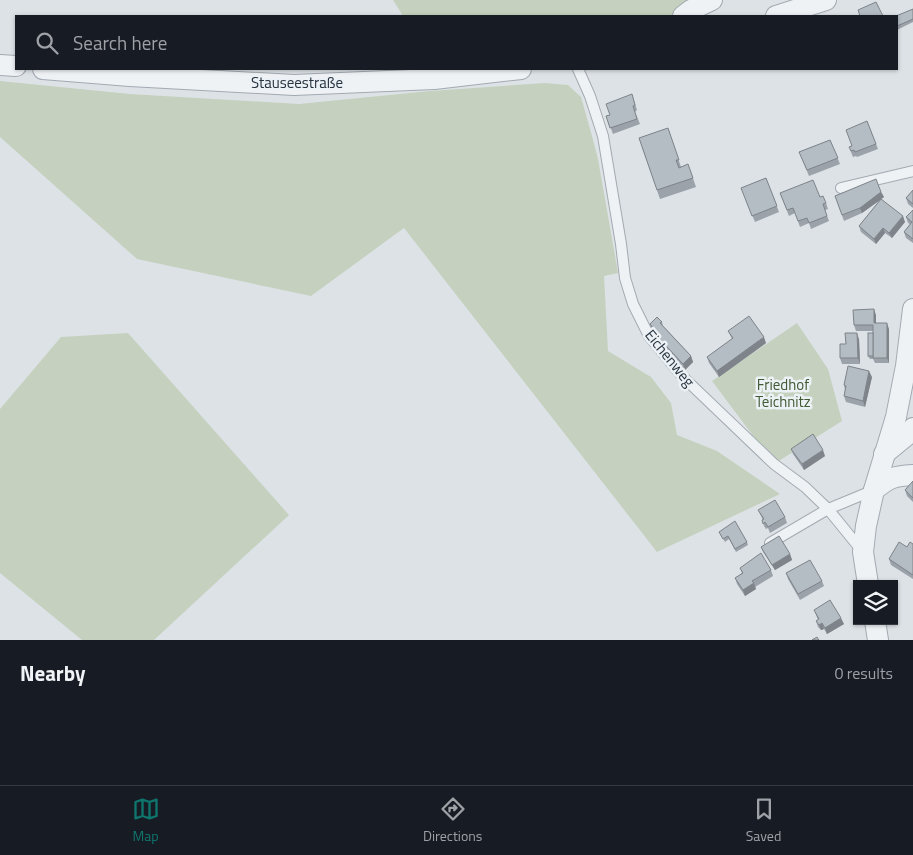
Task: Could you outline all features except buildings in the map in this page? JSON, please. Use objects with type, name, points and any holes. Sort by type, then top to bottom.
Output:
[{"type":"street","points":[[684,15],[712,0]]},
{"type":"street","points":[[779,15],[826,0]]},
{"type":"street","points":[[0,65],[15,66]]},
{"type":"street","name":"Stauseestraße","points":[[55,70],[294,85],[434,78],[511,70]]},
{"type":"street","points":[[867,580],[863,552],[866,526],[897,408],[906,366],[913,309]]},
{"type":"street","points":[[884,454],[913,428]]},
{"type":"street","points":[[874,490],[888,479],[897,476],[913,475]]},
{"type":"street","points":[[876,625],[878,640]]},
{"type":"lane","name":"Eichenweg","points":[[578,70],[590,96],[603,136],[626,278],[633,304],[649,336],[682,376],[774,464],[806,487],[828,509],[863,552]]},
{"type":"lane","points":[[842,188],[913,171]]},
{"type":"lane","points":[[770,543],[828,509],[874,490]]},
{"type":"green space","points":[[393,0],[712,0],[685,15],[402,15]]},
{"type":"green space","points":[[0,81],[130,94],[299,104],[430,91],[545,83],[568,85],[581,97],[592,136],[598,159],[618,273],[604,276],[608,351],[651,377],[671,403],[677,435],[717,451],[780,494],[657,552],[404,228],[311,296],[137,259],[0,137]]},
{"type":"green space","name":"Friedhof Teichnitz","points":[[797,323],[828,369],[842,421],[774,464],[712,381]]},
{"type":"green space","points":[[128,333],[289,515],[154,640],[82,640],[0,573],[0,409],[61,337]]}]
